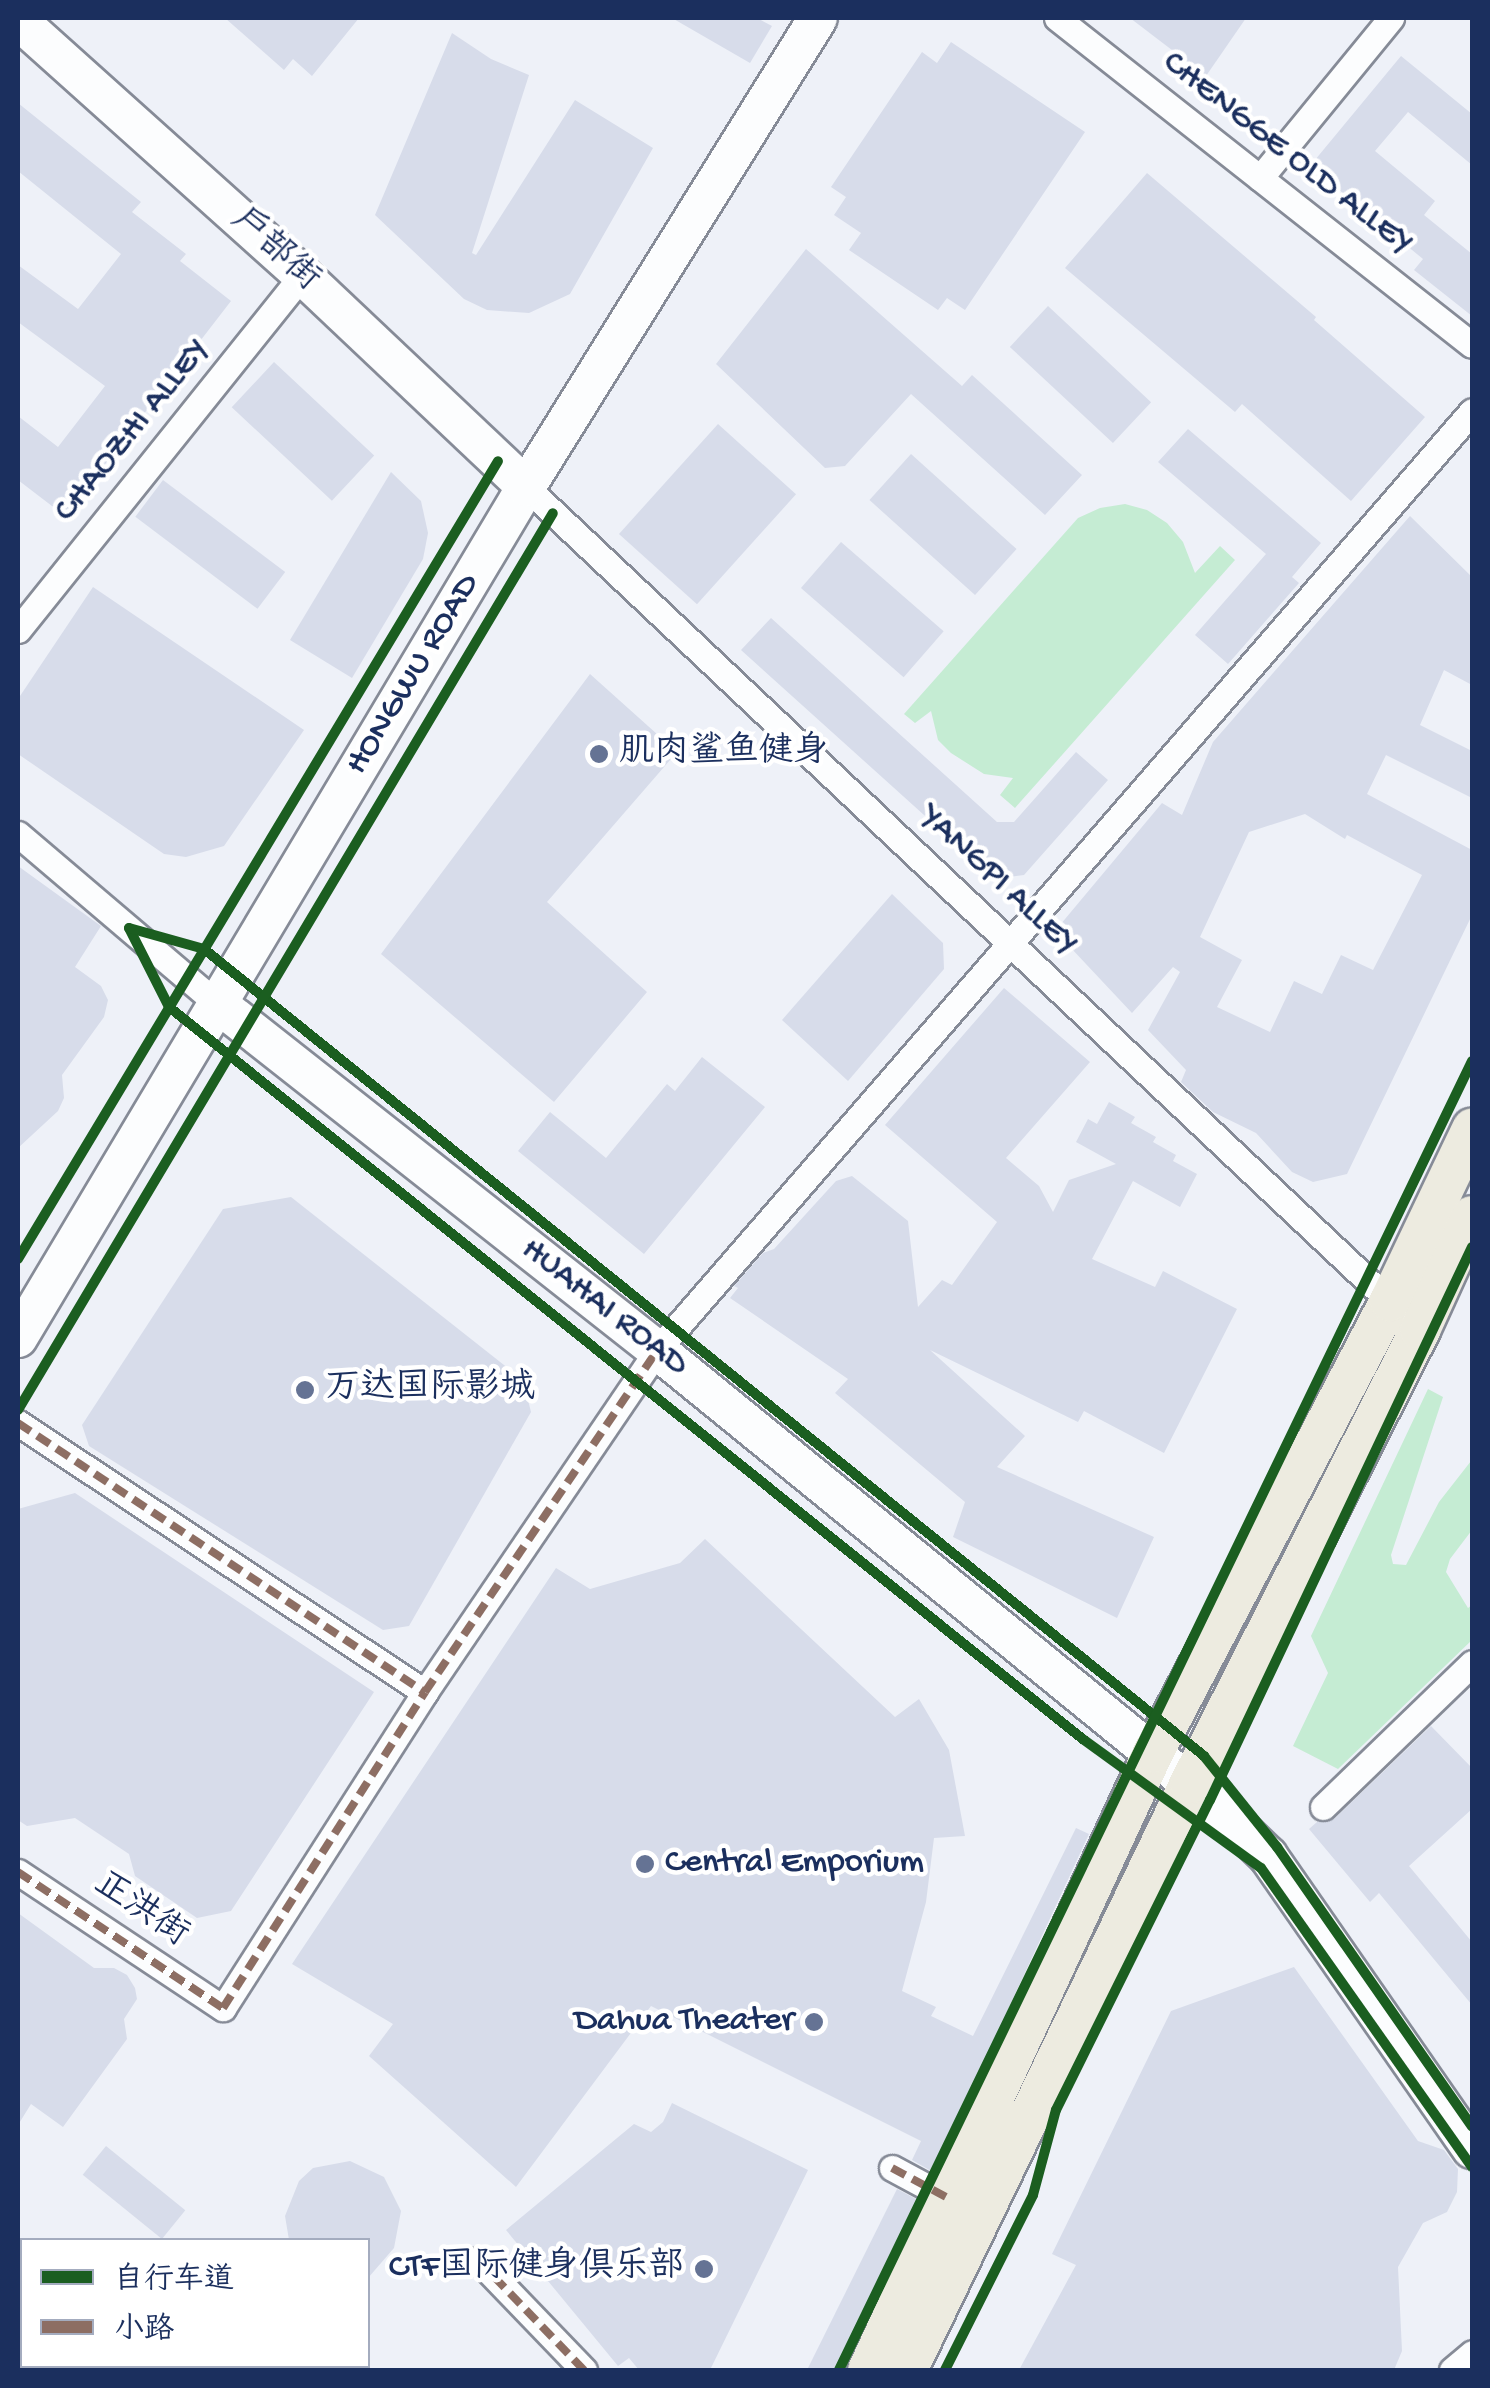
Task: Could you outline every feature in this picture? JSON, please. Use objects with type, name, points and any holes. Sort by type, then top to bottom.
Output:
[{"type":"main road","name":"HONGWU ROAD","points":[[18,1338],[526,487],[818,18]]},
{"type":"main road","name":"户部街","points":[[18,20],[302,276],[526,487]]},
{"type":"main road","name":"HUAHAI ROAD","points":[[218,1004],[657,1350],[1190,1783],[1268,1856],[1472,2150]]},
{"type":"main road","points":[[868,2370],[1152,1753],[1390,1301],[1472,1129]]},
{"type":"main road","points":[[906,2370],[1190,1783],[1420,1330],[1472,1216]]},
{"type":"street","name":"CHENGGE OLD ALLEY","points":[[1058,18],[1472,345]]},
{"type":"street","points":[[1260,178],[1390,18]]},
{"type":"street","name":"CHAOZHI ALLEY","points":[[18,630],[302,276]]},
{"type":"street","points":[[18,1423],[424,1692],[657,1350],[1010,939],[1267,652],[1472,411]]},
{"type":"street","name":"YANGPI ALLEY","points":[[526,487],[706,660],[1010,939],[1420,1330]]},
{"type":"street","name":"HUAHAI ROAD","points":[[18,834],[218,1004]]},
{"type":"street","points":[[1323,1807],[1472,1663]]},
{"type":"street","name":"正洪街","points":[[18,1872],[223,2008],[424,1692]]},
{"type":"street","points":[[892,2168],[948,2198]]},
{"type":"street","points":[[478,2260],[584,2370]]},
{"type":"street","points":[[1452,2370],[1472,2353]]},
{"type":"green space","points":[[1125,504],[1147,510],[1167,523],[1183,542],[1195,573],[1220,546],[1235,560],[1015,808],[1000,795],[1013,778],[984,774],[951,753],[938,740],[931,711],[915,723],[904,714],[1078,518],[1100,508]]},
{"type":"green space","points":[[1428,1389],[1443,1397],[1391,1555],[1393,1564],[1406,1565],[1439,1502],[1471,1461],[1472,1530],[1450,1559],[1446,1572],[1468,1608],[1472,1605],[1472,1640],[1338,1769],[1293,1746],[1328,1673],[1311,1636]]},
{"type":"building","points":[[225,18],[359,18],[312,76],[293,59],[284,70]]},
{"type":"building","points":[[672,18],[757,18],[772,26],[750,63]]},
{"type":"building","points":[[1130,18],[1246,18],[1206,76]]},
{"type":"building","points":[[452,33],[491,59],[529,75],[472,253],[476,255],[575,100],[653,148],[570,294],[529,313],[487,310],[464,299],[375,215]]},
{"type":"building","points":[[951,42],[1085,132],[965,310],[947,298],[938,310],[849,250],[861,233],[834,215],[846,197],[831,187],[922,52],[937,63]]},
{"type":"building","points":[[1401,56],[1472,114],[1472,165],[1408,112],[1375,151],[1435,201],[1424,215],[1472,254],[1472,316],[1414,270],[1423,259],[1310,166]]},
{"type":"building","points":[[18,103],[141,202],[132,212],[186,254],[180,261],[231,301],[65,516],[18,480],[18,416],[58,447],[105,386],[18,322],[18,265],[78,309],[121,254],[18,171]]},
{"type":"building","points":[[1147,173],[1316,317],[1314,320],[1425,417],[1351,501],[1242,404],[1235,412],[1065,268]]},
{"type":"building","points":[[806,249],[962,386],[972,375],[1082,475],[1045,515],[911,394],[845,466],[825,468],[716,364]]},
{"type":"building","points":[[1048,306],[1151,402],[1113,443],[1010,347]]},
{"type":"building","points":[[274,362],[374,455],[332,501],[232,407]]},
{"type":"building","points":[[718,424],[796,494],[697,604],[619,534]]},
{"type":"building","points":[[1188,429],[1321,543],[1292,577],[1299,583],[1228,664],[1195,635],[1266,554],[1158,462]]},
{"type":"building","points":[[911,454],[1017,549],[975,595],[870,500]]},
{"type":"building","points":[[391,472],[421,501],[428,533],[423,559],[352,678],[290,640]]},
{"type":"building","points":[[163,480],[285,572],[258,609],[135,517]]},
{"type":"building","points":[[1410,516],[1472,577],[1472,685],[1444,670],[1420,725],[1472,751],[1472,798],[1386,755],[1367,794],[1472,850],[1472,915],[1347,1174],[1313,1182],[1292,1172],[1256,1133],[1213,1112],[1181,1082],[1186,1070],[1148,1030],[1180,972],[1173,967],[1132,1013],[1055,931],[1162,803],[1182,815],[1213,742]],"holes":[[[1305,814],[1345,839],[1347,835],[1422,875],[1373,970],[1341,955],[1322,994],[1294,981],[1270,1032],[1217,1007],[1242,960],[1200,937],[1249,832]]]},
{"type":"building","points":[[841,542],[944,631],[904,677],[801,588]]},
{"type":"building","points":[[93,587],[304,730],[224,846],[186,857],[164,854],[18,754],[18,699]]},
{"type":"building","points":[[771,618],[997,822],[1014,822],[1076,752],[1108,780],[1024,875],[995,879],[741,650]]},
{"type":"building","points":[[590,674],[677,752],[547,902],[647,992],[554,1102],[381,954]]},
{"type":"building","points":[[18,866],[101,926],[75,967],[101,986],[108,1000],[104,1017],[62,1075],[64,1098],[58,1111],[18,1148]]},
{"type":"building","points":[[892,894],[943,943],[944,969],[848,1081],[782,1020]]},
{"type":"building","points":[[1004,988],[1090,1062],[1006,1158],[1039,1186],[1053,1212],[1069,1180],[1116,1164],[1076,1142],[1088,1119],[1097,1124],[1109,1102],[1135,1117],[1131,1123],[1156,1137],[1153,1142],[1176,1155],[1173,1161],[1197,1174],[1180,1207],[1133,1181],[1092,1259],[1155,1287],[1163,1271],[1237,1309],[1164,1453],[1084,1411],[1078,1422],[930,1350],[1025,1436],[997,1467],[1154,1537],[1117,1618],[953,1537],[965,1502],[835,1393],[848,1379],[730,1298],[738,1288],[734,1286],[763,1253],[774,1249],[836,1181],[852,1176],[908,1221],[918,1307],[942,1280],[952,1285],[997,1222],[885,1125]]},
{"type":"building","points":[[702,1057],[765,1107],[644,1254],[518,1151],[550,1112],[606,1158],[667,1084],[675,1091]]},
{"type":"building","points":[[291,1197],[523,1380],[531,1412],[409,1626],[383,1630],[89,1446],[82,1425],[223,1209]]},
{"type":"building","points":[[75,1493],[374,1692],[231,1911],[197,1918],[135,1876],[129,1854],[75,1818],[27,1826],[18,1820],[18,1509]]},
{"type":"building","name":"Central Emporium","points":[[705,1539],[895,1717],[919,1699],[949,1750],[965,1836],[934,1838],[926,1902],[902,1991],[936,2007],[931,2016],[973,2036],[1076,1828],[1089,1834],[933,2172],[912,2160],[921,2141],[651,2006],[516,2187],[369,2056],[393,2024],[292,1964],[556,1568],[590,1589],[680,1563]]},
{"type":"building","points":[[1431,1726],[1472,1768],[1472,1809],[1409,1866],[1472,1942],[1472,2005],[1379,1893],[1370,1902],[1309,1829],[1317,1822],[1334,1819]]},
{"type":"building","points":[[18,1913],[94,1968],[114,1968],[127,1975],[135,1988],[137,1999],[124,2019],[127,2039],[63,2127],[31,2104],[18,2125]]},
{"type":"building","points":[[1294,1967],[1418,2141],[1444,2150],[1458,2169],[1457,2192],[1447,2212],[1423,2223],[1398,2267],[1402,2351],[1394,2370],[1019,2370],[1076,2265],[1052,2254],[1171,2011]]},
{"type":"building","points":[[672,2103],[808,2170],[710,2370],[639,2370],[629,2358],[618,2366],[506,2230],[634,2124],[651,2132],[663,2122]]},
{"type":"building","points":[[106,2146],[185,2210],[161,2238],[83,2175]]},
{"type":"building","points":[[350,2161],[384,2177],[401,2211],[394,2248],[370,2276],[370,2238],[289,2238],[285,2216],[299,2181],[313,2168]]},
{"type":"building","points":[[897,2189],[920,2201],[844,2370],[807,2370]]},
{"type":"marked path","points":[[18,1872],[223,2008],[425,1692],[657,1350]]},
{"type":"marked path","points":[[18,1423],[425,1692]]},
{"type":"marked path","points":[[892,2168],[948,2198]]},
{"type":"marked path","points":[[478,2260],[584,2370]]},
{"type":"cycle path","points":[[18,1259],[498,461]]},
{"type":"cycle path","points":[[18,1410],[553,513]]},
{"type":"cycle path","points":[[129,928],[169,1007],[1084,1740],[1261,1868],[1472,2167]]},
{"type":"cycle path","points":[[129,928],[204,949],[1204,1756],[1277,1847],[1472,2127]]},
{"type":"cycle path","points":[[839,2370],[1472,1061]]},
{"type":"cycle path","points":[[945,2370],[1033,2195],[1056,2110],[1210,1800],[1472,1247]]},
{"type":"place","name":"肌肉鲨鱼健身","points":[[599,754]]},
{"type":"place","name":"万达国际影城","points":[[305,1390]]},
{"type":"place","name":"Central Emporium","points":[[645,1864]]},
{"type":"place","name":"Dahua Theater","points":[[814,2022]]},
{"type":"place","name":"CTF国际健身俱乐部","points":[[704,2269]]}]
